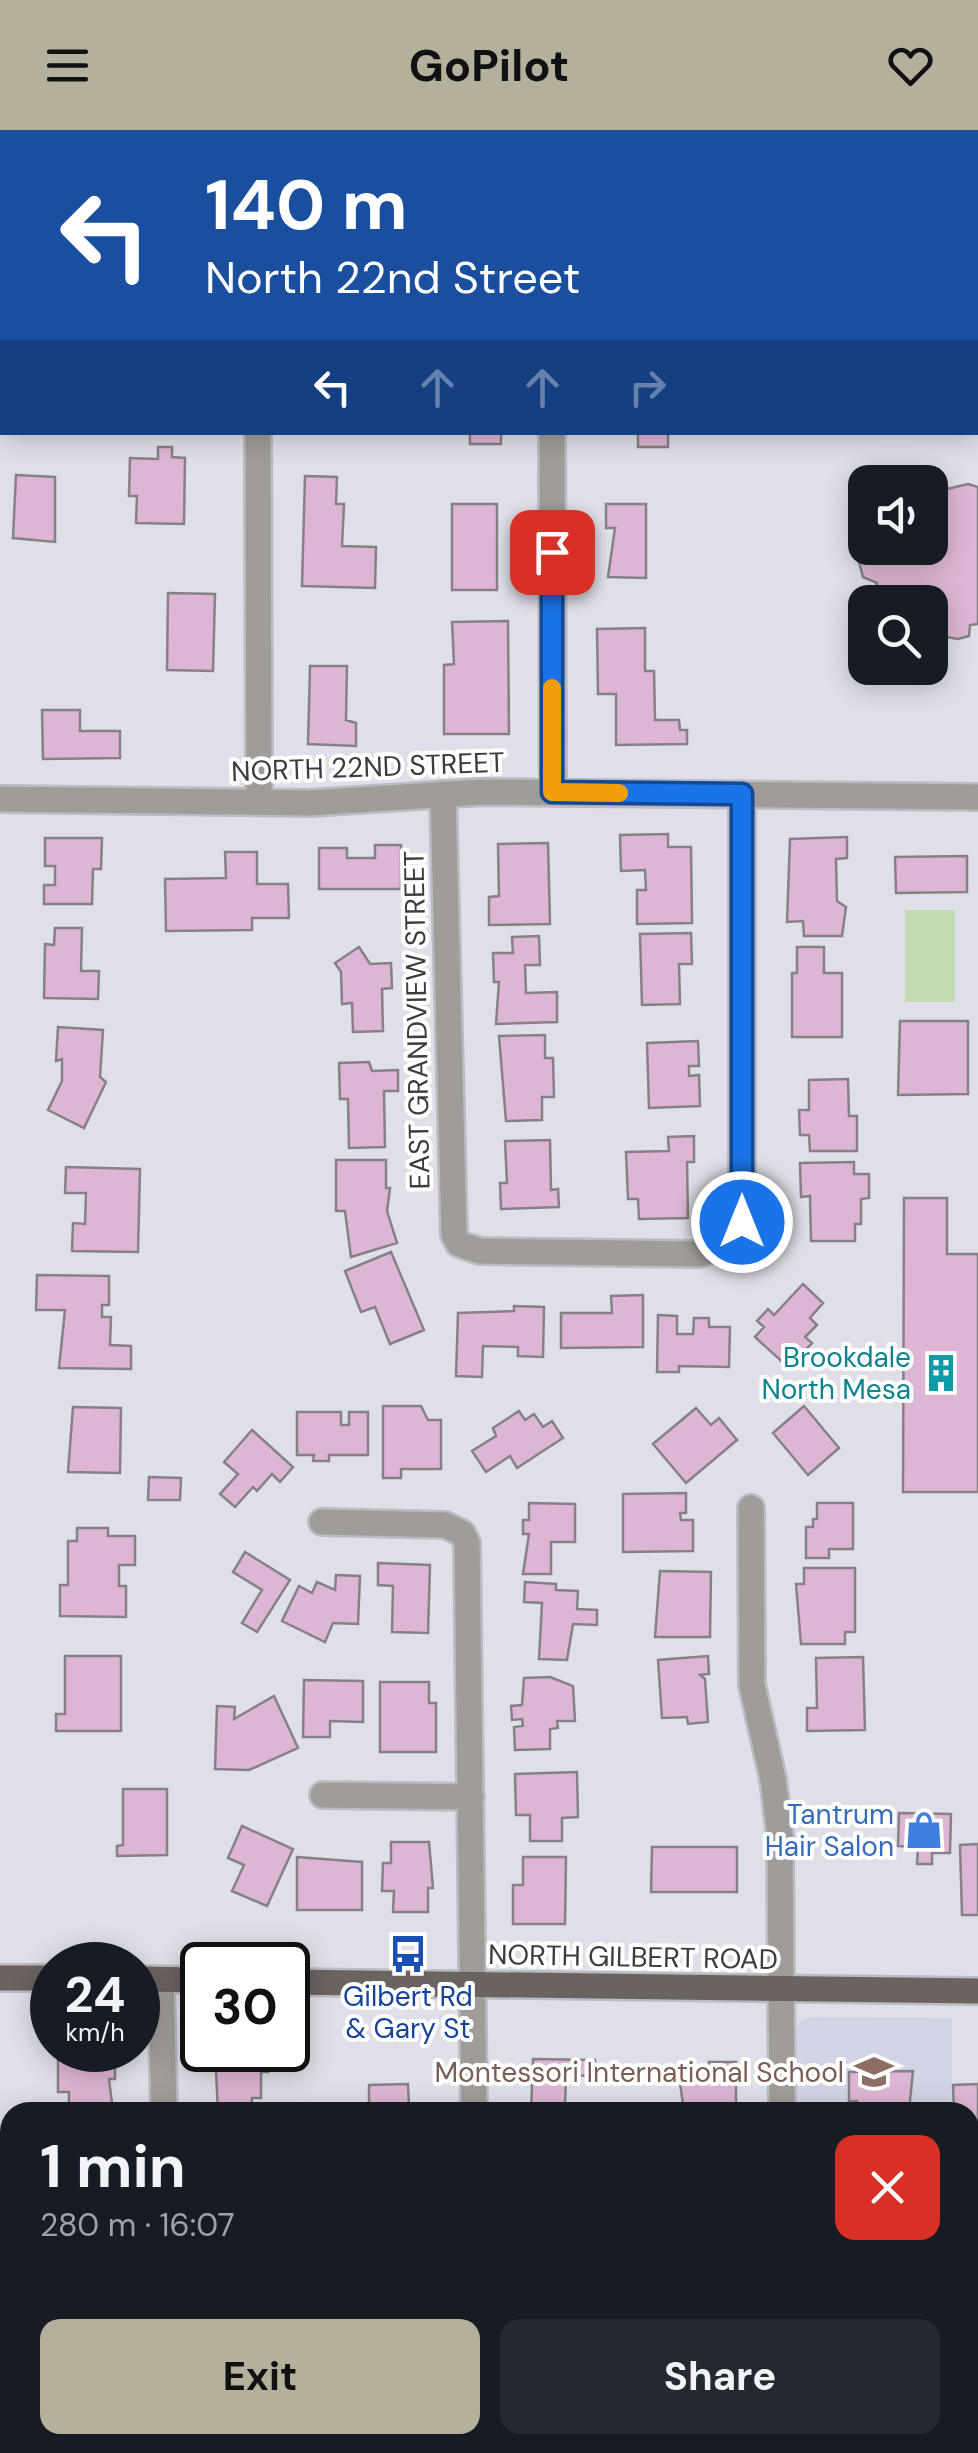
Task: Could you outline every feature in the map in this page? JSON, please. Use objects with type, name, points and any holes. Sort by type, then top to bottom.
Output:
[{"type":"main road","points":[[0,1978],[30,1978]]},
{"type":"main road","name":"NORTH GILBERT ROAD","points":[[310,1982],[978,1991]]},
{"type":"street","points":[[258,435],[258,802]]},
{"type":"street","points":[[552,435],[552,792]]},
{"type":"street","name":"NORTH 22ND STREET","points":[[0,799],[338,802],[443,794],[552,792],[978,797]]},
{"type":"street","name":"EAST GRANDVIEW STREET","points":[[443,794],[450,1210],[459,1244],[492,1252],[699,1254],[733,1243],[740,1234],[743,1210],[742,794]]},
{"type":"street","points":[[751,1508],[752,1685],[779,1818],[782,2102]]},
{"type":"street","points":[[322,1522],[446,1524],[462,1534],[467,1543],[474,2102]]},
{"type":"street","points":[[323,1795],[470,1797]]},
{"type":"street","points":[[159,2072],[163,2102]]},
{"type":"shaded area","name":"Montessori International School","points":[[810,2017],[952,2018],[952,2102],[797,2102],[796,2031],[800,2022]]},
{"type":"green space","points":[[905,910],[955,910],[955,1002],[905,1002]]},
{"type":"building","points":[[470,435],[501,435],[501,444],[470,444]]},
{"type":"building","points":[[638,435],[668,435],[668,447],[638,447]]},
{"type":"building","points":[[158,447],[172,447],[172,457],[185,458],[184,524],[136,523],[137,496],[129,496],[130,458],[158,459]]},
{"type":"building","points":[[16,475],[55,477],[55,542],[13,538]]},
{"type":"building","points":[[305,476],[337,477],[336,504],[344,504],[342,546],[376,547],[375,588],[302,586]]},
{"type":"building","points":[[968,484],[978,487],[978,624],[970,625],[969,636],[958,639],[948,637],[948,585],[876,585],[863,577],[860,565],[948,565],[948,489]]},
{"type":"building","points":[[452,504],[497,504],[497,590],[452,590]]},
{"type":"building","points":[[606,504],[646,504],[646,578],[608,577],[615,528],[606,528]]},
{"type":"building","points":[[168,593],[215,594],[213,671],[167,670]]},
{"type":"building","points":[[508,621],[509,734],[444,734],[444,665],[454,664],[452,622]]},
{"type":"building","points":[[645,628],[645,671],[654,671],[655,720],[679,720],[680,730],[687,730],[687,744],[616,745],[616,694],[598,694],[597,629]]},
{"type":"building","points":[[310,666],[347,666],[346,720],[356,723],[356,746],[308,744]]},
{"type":"building","points":[[42,710],[80,710],[80,731],[120,731],[120,758],[43,759]]},
{"type":"building","points":[[668,834],[668,847],[691,847],[692,923],[637,924],[637,890],[646,890],[645,870],[621,871],[620,835]]},
{"type":"building","points":[[847,837],[847,858],[836,859],[837,901],[846,907],[842,936],[804,936],[803,921],[787,922],[790,839]]},
{"type":"building","points":[[45,838],[102,838],[101,869],[93,869],[92,904],[44,904],[44,885],[55,885],[55,866],[45,866]]},
{"type":"building","points":[[548,843],[550,924],[489,925],[489,897],[499,896],[498,844]]},
{"type":"building","points":[[375,845],[401,845],[401,889],[319,889],[319,848],[347,848],[347,858],[375,858]]},
{"type":"building","points":[[225,852],[257,852],[257,884],[288,884],[289,918],[252,918],[252,930],[166,931],[165,879],[226,878]]},
{"type":"building","points":[[967,856],[967,892],[896,893],[895,857]]},
{"type":"building","points":[[55,928],[82,928],[81,971],[99,971],[98,999],[44,998],[45,944],[54,945]]},
{"type":"building","points":[[691,933],[692,964],[679,964],[680,1004],[642,1005],[640,934]]},
{"type":"building","points":[[539,936],[540,965],[525,965],[526,993],[557,992],[557,1022],[496,1024],[499,982],[494,982],[493,953],[513,953],[512,937]]},
{"type":"building","points":[[359,947],[370,964],[391,963],[392,988],[382,989],[383,1031],[353,1032],[352,1003],[342,1004],[341,972],[335,963]]},
{"type":"building","points":[[797,947],[824,947],[824,973],[842,973],[842,1037],[792,1037],[792,973],[797,973]]},
{"type":"building","points":[[900,1021],[968,1021],[968,1094],[898,1095]]},
{"type":"building","points":[[58,1027],[103,1030],[100,1077],[106,1082],[84,1128],[48,1110],[62,1081],[62,1059],[56,1061]]},
{"type":"building","points":[[545,1035],[545,1058],[553,1058],[554,1097],[542,1097],[542,1120],[506,1121],[499,1036]]},
{"type":"building","points":[[698,1041],[699,1066],[689,1066],[689,1076],[699,1075],[700,1106],[649,1108],[647,1043]]},
{"type":"building","points":[[369,1062],[372,1071],[398,1070],[398,1091],[384,1091],[385,1147],[349,1148],[348,1099],[340,1099],[339,1063]]},
{"type":"building","points":[[848,1079],[849,1116],[857,1116],[857,1151],[810,1151],[809,1135],[800,1135],[799,1110],[809,1110],[809,1080]]},
{"type":"building","points":[[694,1136],[694,1162],[687,1162],[688,1218],[639,1219],[638,1199],[628,1199],[626,1152],[669,1151],[668,1137]]},
{"type":"building","points":[[550,1140],[551,1190],[558,1189],[559,1207],[501,1209],[500,1183],[507,1183],[505,1141]]},
{"type":"building","points":[[336,1160],[386,1160],[386,1188],[390,1188],[387,1211],[397,1243],[351,1257],[345,1211],[336,1211]]},
{"type":"building","points":[[854,1162],[854,1174],[869,1174],[869,1198],[861,1199],[861,1224],[855,1224],[855,1241],[811,1241],[810,1196],[801,1197],[800,1163]]},
{"type":"building","points":[[66,1167],[140,1169],[138,1252],[72,1251],[73,1223],[85,1224],[86,1193],[65,1193]]},
{"type":"building","name":"Brookdale North Mesa","points":[[904,1198],[947,1198],[947,1254],[978,1254],[978,1492],[903,1492]]},
{"type":"building","points":[[391,1252],[424,1330],[390,1344],[375,1307],[361,1312],[345,1271]]},
{"type":"building","points":[[37,1275],[109,1276],[109,1305],[102,1305],[102,1317],[111,1317],[110,1345],[131,1346],[131,1369],[59,1368],[65,1310],[36,1310]]},
{"type":"building","points":[[803,1284],[823,1303],[810,1318],[817,1325],[805,1337],[812,1343],[789,1368],[755,1337],[764,1327],[757,1321],[768,1309],[774,1315]]},
{"type":"building","points":[[643,1295],[643,1347],[561,1348],[561,1313],[612,1313],[611,1296]]},
{"type":"building","points":[[514,1306],[544,1307],[543,1357],[518,1356],[518,1347],[483,1346],[482,1377],[456,1376],[458,1313],[514,1311]]},
{"type":"building","points":[[658,1315],[677,1316],[677,1334],[693,1334],[694,1318],[709,1318],[709,1327],[730,1327],[729,1367],[679,1366],[679,1372],[657,1372]]},
{"type":"building","points":[[383,1406],[421,1406],[428,1420],[441,1420],[441,1469],[401,1469],[401,1478],[383,1478]]},
{"type":"building","points":[[804,1406],[839,1448],[808,1475],[773,1433]]},
{"type":"building","points":[[73,1407],[121,1408],[120,1473],[68,1472]]},
{"type":"building","points":[[696,1408],[711,1425],[719,1418],[737,1440],[686,1483],[653,1444]]},
{"type":"building","points":[[519,1411],[525,1420],[534,1414],[543,1427],[552,1421],[563,1438],[517,1468],[510,1456],[486,1472],[472,1451],[496,1436],[493,1428]]},
{"type":"building","points":[[297,1412],[341,1412],[341,1425],[349,1425],[349,1412],[368,1412],[368,1455],[329,1455],[329,1461],[313,1461],[314,1455],[297,1455]]},
{"type":"building","points":[[252,1430],[293,1467],[280,1482],[272,1474],[257,1491],[253,1487],[235,1507],[220,1494],[238,1474],[224,1462]]},
{"type":"building","points":[[149,1477],[181,1478],[180,1500],[148,1500]]},
{"type":"building","points":[[686,1493],[686,1513],[680,1513],[681,1520],[693,1520],[693,1551],[623,1552],[623,1494]]},
{"type":"building","points":[[529,1503],[575,1504],[575,1542],[551,1542],[551,1574],[523,1574],[529,1534],[523,1534],[523,1520],[529,1520]]},
{"type":"building","points":[[817,1503],[853,1503],[853,1549],[829,1549],[829,1558],[806,1558],[806,1527],[813,1527],[813,1519],[817,1519]]},
{"type":"building","points":[[77,1528],[108,1528],[108,1536],[135,1536],[135,1565],[119,1565],[119,1586],[126,1586],[126,1617],[60,1616],[60,1585],[68,1585],[68,1541],[77,1541]]},
{"type":"building","points":[[245,1552],[290,1580],[257,1632],[242,1623],[262,1590],[233,1572]]},
{"type":"building","points":[[378,1563],[430,1565],[428,1633],[392,1632],[393,1586],[378,1585]]},
{"type":"building","points":[[804,1568],[855,1568],[855,1632],[845,1632],[845,1644],[801,1644],[796,1584],[804,1584]]},
{"type":"building","points":[[660,1571],[711,1572],[710,1637],[655,1637]]},
{"type":"building","points":[[336,1575],[360,1576],[358,1624],[333,1623],[325,1642],[282,1621],[299,1586],[312,1593],[317,1582],[335,1590]]},
{"type":"building","points":[[525,1582],[556,1584],[556,1590],[578,1591],[577,1609],[597,1610],[597,1625],[573,1624],[567,1660],[539,1659],[542,1603],[524,1602]]},
{"type":"building","points":[[65,1656],[121,1656],[121,1731],[56,1731],[56,1714],[65,1714]]},
{"type":"building","points":[[708,1656],[709,1674],[700,1675],[705,1679],[708,1722],[688,1724],[687,1717],[662,1718],[658,1660]]},
{"type":"building","points":[[863,1657],[865,1730],[807,1731],[807,1708],[817,1708],[816,1658]]},
{"type":"building","points":[[550,1677],[573,1686],[575,1721],[557,1721],[558,1728],[550,1729],[550,1749],[515,1750],[514,1727],[523,1726],[522,1719],[512,1720],[511,1706],[522,1705],[524,1678]]},
{"type":"building","points":[[304,1680],[363,1681],[363,1722],[330,1721],[330,1737],[303,1737]]},
{"type":"building","points":[[380,1682],[429,1682],[429,1703],[436,1703],[436,1752],[380,1752]]},
{"type":"building","points":[[274,1696],[298,1748],[249,1770],[215,1769],[217,1706],[235,1707],[234,1719]]},
{"type":"building","points":[[577,1772],[578,1817],[562,1818],[562,1841],[530,1841],[530,1815],[516,1815],[515,1774]]},
{"type":"building","points":[[123,1789],[167,1789],[167,1855],[117,1856],[117,1846],[123,1845]]},
{"type":"building","name":"Tantrum Hair Salon","points":[[899,1813],[951,1814],[950,1853],[932,1853],[932,1864],[917,1864],[918,1847],[898,1846]]},
{"type":"building","points":[[242,1826],[293,1849],[267,1906],[232,1891],[244,1865],[228,1858]]},
{"type":"building","points":[[391,1842],[429,1842],[433,1888],[428,1888],[428,1912],[393,1912],[394,1891],[382,1891],[383,1863],[391,1863]]},
{"type":"building","points":[[978,1844],[978,1915],[962,1915],[960,1845]]},
{"type":"building","points":[[652,1847],[737,1847],[737,1892],[651,1892]]},
{"type":"building","points":[[297,1857],[362,1862],[362,1910],[297,1910]]},
{"type":"building","points":[[523,1857],[566,1857],[565,1924],[513,1924],[513,1885],[523,1885]]},
{"type":"building","points":[[533,2059],[595,2060],[595,2076],[566,2075],[565,2102],[531,2102]]},
{"type":"building","points":[[709,2062],[736,2062],[736,2102],[683,2102],[678,2068],[709,2069]]},
{"type":"building","points":[[913,2071],[910,2102],[849,2101],[849,2072]]},
{"type":"building","points":[[58,2072],[115,2072],[115,2079],[109,2079],[112,2102],[69,2102],[69,2092],[58,2092]]},
{"type":"building","points":[[216,2072],[261,2072],[261,2098],[252,2098],[252,2102],[218,2102]]},
{"type":"building","points":[[408,2084],[409,2102],[369,2102],[369,2085]]},
{"type":"building","points":[[978,2084],[978,2102],[954,2102],[953,2085]]},
{"type":"slow traffic","points":[[552,688],[552,792],[619,793]]},
{"type":"place","name":"Brookdale North Mesa","points":[[941,1373]]},
{"type":"place","name":"Tantrum Hair Salon","points":[[924,1830]]},
{"type":"place","name":"Gilbert Rd & Gary St","points":[[408,1954]]},
{"type":"place","name":"Montessori International School","points":[[874,2072]]},
{"type":"route","points":[[552,552],[552,792],[742,794],[742,1222]]}]
